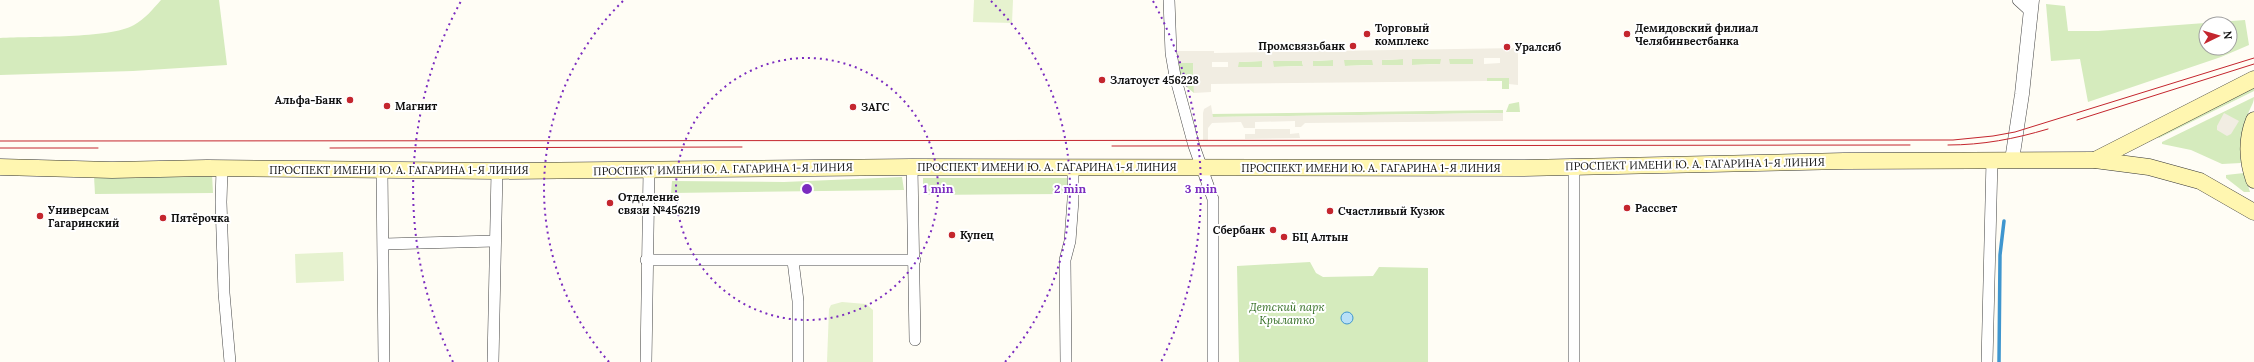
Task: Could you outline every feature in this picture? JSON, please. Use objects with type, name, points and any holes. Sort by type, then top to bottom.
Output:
[{"type":"main road","points":[[2095,160],[2254,79]]},
{"type":"main road","points":[[2254,120],[2248,147],[2249,167],[2254,180]]},
{"type":"main road","name":"ПРОСПЕКТ ИМЕНИ Ю. А. ГАГАРИНА 1-Я ЛИНИЯ","points":[[0,166],[112,170],[222,169],[497,171],[912,167],[1574,167],[1844,161],[2095,160],[2149,167],[2194,180],[2214,188],[2254,212]]},
{"type":"street","points":[[1169,0],[1171,53],[1175,76],[1194,146],[1213,199],[1213,362]]},
{"type":"street","points":[[2012,160],[2025,74],[2030,5],[2018,0]]},
{"type":"street","points":[[1987,362],[1992,160]]},
{"type":"street","points":[[912,167],[915,260],[915,340]]},
{"type":"street","points":[[1574,167],[1574,362]]},
{"type":"street","points":[[1066,362],[1065,260],[1070,241],[1073,168]]},
{"type":"street","points":[[222,169],[221,202],[224,286],[230,362]]},
{"type":"street","points":[[382,170],[384,244],[384,362]]},
{"type":"street","points":[[646,362],[648,170]]},
{"type":"street","points":[[493,362],[494,241],[497,171]]},
{"type":"street","points":[[384,244],[494,241]]},
{"type":"street","points":[[646,260],[915,260]]},
{"type":"street","points":[[793,261],[798,301],[798,362]]},
{"type":"green space","points":[[161,0],[219,0],[227,65],[133,71],[0,75],[0,38],[70,36],[107,33],[134,25],[149,14]]},
{"type":"green space","points":[[974,0],[1013,0],[1012,23],[973,22]]},
{"type":"green space","points":[[2046,4],[2065,6],[2068,31],[2098,31],[2198,24],[2198,56],[2223,56],[2088,102],[2080,59],[2051,61]]},
{"type":"green space","points":[[2245,20],[2249,45],[2238,50],[2238,21]]},
{"type":"green space","points":[[1403,59],[1403,65],[1382,65],[1382,60]]},
{"type":"green space","points":[[1412,59],[1441,59],[1441,64],[1412,65]]},
{"type":"green space","points":[[1449,59],[1473,59],[1473,64],[1449,64]]},
{"type":"green space","points":[[1333,60],[1333,66],[1313,66],[1313,61]]},
{"type":"green space","points":[[1344,60],[1373,60],[1373,65],[1344,66]]},
{"type":"green space","points":[[1262,61],[1262,67],[1238,67],[1238,62]]},
{"type":"green space","points":[[1273,61],[1302,61],[1303,66],[1273,67]]},
{"type":"green space","points":[[1175,63],[1193,63],[1194,93],[1183,84]]},
{"type":"green space","points":[[1487,78],[1509,78],[1509,89],[1502,89],[1502,81],[1487,81]]},
{"type":"green space","points":[[2254,86],[2254,91],[2159,138],[2157,137]]},
{"type":"green space","points":[[2254,97],[2242,133],[2240,144],[2241,163],[2222,164],[2191,150],[2162,144],[2162,142]]},
{"type":"green space","points":[[1519,102],[1520,112],[1506,112],[1509,104]]},
{"type":"green space","points":[[1503,110],[1503,113],[1212,117],[1211,114]]},
{"type":"green space","points":[[2244,173],[2250,192],[2244,192],[2226,178],[2226,175]]},
{"type":"green space","points":[[212,174],[213,193],[95,194],[94,176]]},
{"type":"green space","points":[[902,177],[904,190],[671,193],[672,181],[784,182]]},
{"type":"green space","points":[[923,178],[1070,178],[1069,194],[923,195]]},
{"type":"green space","points":[[343,252],[344,281],[296,283],[295,254]]},
{"type":"green space","name":"Детский парк Крылатко","points":[[1310,262],[1316,273],[1323,277],[1373,276],[1379,267],[1428,268],[1428,362],[1239,362],[1237,266]]},
{"type":"green space","points":[[842,302],[866,304],[873,310],[873,362],[827,362],[829,309],[831,305]]},
{"type":"shaded area","points":[[1518,48],[1518,85],[1509,84],[1509,78],[1487,78],[1487,81],[1211,84],[1211,92],[1194,93],[1193,63],[1175,63],[1173,51],[1214,51],[1214,53]],"holes":[[[1484,58],[1500,58],[1500,63],[1484,64]],[[1403,59],[1403,65],[1382,65],[1382,60]],[[1412,59],[1441,59],[1440,64],[1412,65]],[[1449,59],[1473,59],[1473,64],[1450,64]],[[1333,60],[1333,66],[1313,66],[1313,61]],[[1344,60],[1372,60],[1373,65],[1345,66]],[[1262,61],[1262,67],[1238,67],[1239,62]],[[1273,61],[1302,61],[1303,66],[1274,67]],[[1212,62],[1228,62],[1228,67],[1212,67]]]},
{"type":"shaded area","points":[[1211,105],[1213,117],[1503,113],[1503,121],[1305,123],[1301,127],[1295,127],[1295,121],[1255,122],[1255,128],[1244,128],[1241,122],[1212,123],[1208,128],[1208,141],[1203,141],[1203,113],[1204,109]]},
{"type":"shaded area","points":[[2224,113],[2239,121],[2231,134],[2227,136],[2217,130],[2217,126]]},
{"type":"shaded area","points":[[1255,129],[1290,129],[1290,134],[1299,133],[1300,138],[1245,139],[1245,134],[1255,134]]},
{"type":"water","points":[[1345,312],[1349,312],[1353,318],[1349,324],[1345,324],[1341,320],[1341,316]]},
{"type":"waterway","points":[[1999,362],[2000,255],[2004,221]]},
{"type":"tram line","points":[[0,141],[1953,140],[2015,132],[2254,58]]},
{"type":"tram line","points":[[2077,120],[2254,64]]},
{"type":"tram line","points":[[1948,145],[1998,141],[2048,129]]},
{"type":"tram line","points":[[1112,146],[1910,145]]},
{"type":"tram line","points":[[330,148],[742,147]]},
{"type":"tram line","points":[[0,148],[98,148]]},
{"type":"place","name":"Торговый комплекс","points":[[1367,34]]},
{"type":"place","name":"Демидовский филиал Челябинвестбанка","points":[[1627,34]]},
{"type":"place","name":"Промсвязьбанк","points":[[1353,46]]},
{"type":"place","name":"Уралсиб","points":[[1507,47]]},
{"type":"place","name":"Златоуст 456228","points":[[1102,80]]},
{"type":"place","name":"Альфа-Банк","points":[[350,100]]},
{"type":"place","name":"Магнит","points":[[387,106]]},
{"type":"place","name":"ЗАГС","points":[[853,107]]},
{"type":"place","name":"Отделение связи №456219","points":[[610,203]]},
{"type":"place","name":"Рассвет","points":[[1627,208]]},
{"type":"place","name":"Счастливый Кузюк","points":[[1330,211]]},
{"type":"place","name":"Универсам Гагаринский","points":[[40,216]]},
{"type":"place","name":"Пятёрочка","points":[[163,218]]},
{"type":"place","name":"Сбербанк","points":[[1273,230]]},
{"type":"place","name":"Купец","points":[[952,235]]},
{"type":"place","name":"БЦ Алтын","points":[[1284,237]]}]
